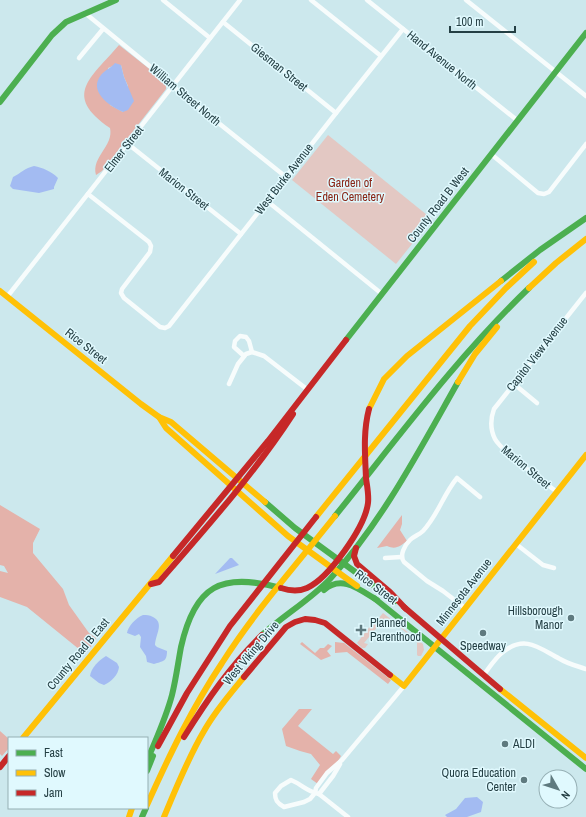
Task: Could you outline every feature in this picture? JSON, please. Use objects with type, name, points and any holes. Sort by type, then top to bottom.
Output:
[{"type":"main road","points":[[0,102],[52,35],[66,22],[116,0]]},
{"type":"main road","name":"County Road B West","points":[[230,486],[240,480],[285,426],[308,390],[586,33]]},
{"type":"main road","points":[[148,769],[167,728],[193,681],[214,647],[242,609],[474,322],[521,274],[586,218]]},
{"type":"main road","points":[[158,779],[203,707],[229,671],[255,642],[300,606],[337,572],[367,509],[368,502],[364,443],[365,424],[370,405],[379,386],[390,372],[408,356],[540,250],[572,229]]},
{"type":"main road","points":[[148,803],[170,753],[199,699],[253,618],[476,342],[545,272],[586,239]]},
{"type":"main road","points":[[148,758],[171,697],[185,634],[194,607],[207,592],[216,586],[233,581],[244,580],[291,591],[297,591],[309,587],[356,548],[391,496],[475,354],[510,311],[545,272]]},
{"type":"main road","name":"Rice Street","points":[[0,291],[159,417],[171,422],[295,528],[406,609],[483,676],[586,758]]},
{"type":"main road","name":"Rice Street","points":[[159,417],[166,428],[288,536],[377,600],[586,769]]},
{"type":"main road","name":"Minnesota Avenue","points":[[404,686],[586,455]]},
{"type":"main road","name":"County Road B East","points":[[151,584],[159,582],[236,490],[240,480]]},
{"type":"main road","name":"County Road B East","points":[[24,737],[151,584],[154,578],[198,527],[230,486]]},
{"type":"main road","points":[[356,548],[354,556],[357,564],[390,592],[406,609]]},
{"type":"main road","points":[[300,606],[336,583],[345,583],[377,600]]},
{"type":"main road","name":"West Viking Drive","points":[[164,817],[196,742],[212,717],[280,632],[292,622],[308,619],[325,623],[404,686]]},
{"type":"main road","points":[[0,767],[8,757]]},
{"type":"street","points":[[163,0],[210,38]]},
{"type":"street","name":"Elmer Street","points":[[7,297],[240,0]]},
{"type":"street","points":[[311,0],[381,56]]},
{"type":"street","name":"Hand Avenue North","points":[[367,0],[518,120]]},
{"type":"street","points":[[467,0],[586,96]]},
{"type":"street","name":"William Street North","points":[[84,13],[286,177]]},
{"type":"street","name":"Giesman Street","points":[[223,22],[336,113]]},
{"type":"street","points":[[79,58],[103,29]]},
{"type":"street","name":"West Burke Avenue","points":[[88,194],[151,246],[150,252],[122,289],[121,293],[124,298],[160,327],[165,328],[169,326],[403,29]]},
{"type":"street","name":"Marion Street","points":[[128,144],[241,234]]},
{"type":"street","points":[[491,154],[538,193],[544,194],[549,192],[586,144]]},
{"type":"street","points":[[267,201],[382,294]]},
{"type":"street","name":"Capitol View Avenue","points":[[490,418],[494,409],[586,293]]},
{"type":"street","points":[[244,356],[234,347],[234,341],[240,336],[246,337],[249,341],[252,352]]},
{"type":"street","points":[[230,384],[235,368],[244,356],[252,352],[264,356],[308,390]]},
{"type":"street","points":[[514,384],[537,403]]},
{"type":"street","name":"Marion Street","points":[[490,418],[496,441],[506,451],[557,492]]},
{"type":"street","points":[[401,556],[409,542],[421,533],[436,515],[447,492],[457,478],[480,497]]},
{"type":"street","points":[[516,544],[543,565],[554,568]]},
{"type":"street","points":[[385,558],[401,556]]},
{"type":"street","points":[[401,556],[404,562],[427,581],[465,608]]},
{"type":"street","points":[[483,676],[502,653],[513,646],[525,644],[536,645],[567,663],[586,669]]},
{"type":"street","name":"Minnesota Avenue","points":[[317,793],[316,788],[327,773],[342,760],[404,686]]},
{"type":"street","points":[[317,793],[304,802],[284,807],[278,804],[275,798],[275,793],[280,786],[291,780],[298,783],[310,792],[317,793],[348,817]]},
{"type":"green space","name":"Garden of Eden Cemetery","points":[[328,135],[432,219],[396,264],[292,180]]},
{"type":"green space","points":[[383,613],[423,644],[424,650],[421,656],[417,655],[417,643],[415,640],[391,620],[384,619],[364,643],[368,644],[365,648],[362,648],[357,643],[371,625],[370,622],[373,625]]},
{"type":"shaded area","points":[[119,45],[166,82],[166,89],[102,171],[96,175],[95,169],[99,157],[109,140],[110,128],[95,116],[87,106],[84,96],[86,86],[91,77]],"holes":[[[121,65],[128,86],[123,112],[110,105],[108,68]]]},
{"type":"shaded area","points":[[0,505],[40,529],[33,543],[33,553],[63,589],[69,605],[89,633],[96,638],[85,654],[27,607],[0,597],[0,571],[8,573],[4,566],[0,565]]},
{"type":"shaded area","points":[[402,515],[400,530],[407,541],[400,546],[377,548]]},
{"type":"shaded area","points":[[302,642],[315,653],[320,648],[324,648],[328,644],[332,646],[327,651],[331,656],[321,660],[300,644]]},
{"type":"shaded area","points":[[335,642],[344,643],[391,680],[388,684],[347,652],[335,653]]},
{"type":"shaded area","points":[[299,709],[312,709],[298,726],[333,754],[336,751],[341,756],[318,784],[311,779],[320,765],[311,754],[286,746],[282,729]]},
{"type":"shaded area","points":[[0,731],[8,738],[8,749],[2,756],[0,754]]},
{"type":"water","points":[[115,63],[121,65],[124,77],[134,101],[128,110],[123,112],[106,102],[97,87],[101,75]]},
{"type":"water","points":[[34,166],[53,173],[58,178],[54,189],[39,193],[13,189],[10,186],[13,177]]},
{"type":"water","points":[[230,558],[232,558],[239,565],[215,574]]},
{"type":"water","points":[[143,615],[148,615],[157,620],[159,626],[155,645],[167,651],[165,659],[154,664],[147,662],[146,656],[140,647],[141,637],[139,634],[135,636],[127,633],[133,622]]},
{"type":"water","points":[[106,656],[117,663],[119,667],[114,678],[104,685],[90,676],[96,664]]},
{"type":"water","points":[[477,797],[483,802],[481,812],[467,817],[447,817],[445,815],[456,809],[465,798]]},
{"type":"traffic: fast","points":[[0,102],[52,35],[66,22],[116,0]]},
{"type":"traffic: fast","points":[[346,340],[586,33]]},
{"type":"traffic: fast","points":[[501,281],[540,250],[586,218]]},
{"type":"traffic: fast","points":[[335,516],[452,370],[529,288]]},
{"type":"traffic: fast","points":[[262,635],[322,587],[349,557],[384,509],[400,484],[458,382]]},
{"type":"traffic: fast","points":[[265,502],[295,528],[395,601]]},
{"type":"traffic: fast","points":[[148,759],[170,704],[181,647],[187,626],[194,609],[203,597],[214,588],[227,583],[260,583],[281,588]]},
{"type":"traffic: fast","points":[[324,590],[331,585],[344,583],[358,588],[377,600]]},
{"type":"traffic: fast","points":[[374,598],[586,769]]},
{"type":"traffic: fast","points":[[148,768],[153,756]]},
{"type":"traffic: fast","points":[[142,817],[146,809]]},
{"type":"traffic: slow","points":[[529,288],[556,263],[586,239]]},
{"type":"traffic: slow","points":[[316,517],[470,326],[506,288],[534,262]]},
{"type":"traffic: slow","points":[[369,409],[384,379],[407,356],[501,281]]},
{"type":"traffic: slow","points":[[0,291],[141,404],[159,417],[171,422],[265,502]]},
{"type":"traffic: slow","points":[[458,382],[475,354],[497,327]]},
{"type":"traffic: slow","points":[[159,417],[166,428],[288,536],[357,586]]},
{"type":"traffic: slow","points":[[390,675],[404,686],[586,455]]},
{"type":"traffic: slow","points":[[148,803],[182,732],[222,663],[262,606],[335,516]]},
{"type":"traffic: slow","points":[[24,737],[173,556]]},
{"type":"traffic: slow","points":[[164,817],[187,762],[198,741],[228,696],[244,677]]},
{"type":"traffic: slow","points":[[500,689],[586,758]]},
{"type":"traffic: slow","points":[[129,817],[132,809]]},
{"type":"traffic: jam","points":[[173,556],[268,441],[346,340]]},
{"type":"traffic: jam","points":[[281,588],[297,591],[307,588],[316,582],[345,551],[360,525],[368,503],[365,443],[369,409]]},
{"type":"traffic: jam","points":[[151,584],[159,582],[212,521],[262,458],[293,414]]},
{"type":"traffic: jam","points":[[158,746],[187,693],[230,626],[316,517]]},
{"type":"traffic: jam","points":[[356,548],[354,556],[357,564],[390,592],[406,609]]},
{"type":"traffic: jam","points":[[404,607],[500,689]]},
{"type":"traffic: jam","points":[[244,677],[286,627],[305,619],[325,623],[390,675]]},
{"type":"traffic: jam","points":[[184,737],[220,683],[240,658],[262,635]]},
{"type":"traffic: jam","points":[[0,767],[8,757]]},
{"type":"place","name":"Hillsborough Manor","points":[[571,618]]},
{"type":"place","name":"Planned Parenthood","points":[[361,630]]},
{"type":"place","name":"Speedway","points":[[483,633]]},
{"type":"place","name":"ALDI","points":[[505,744]]},
{"type":"place","name":"Quora Education Center","points":[[524,780]]}]
